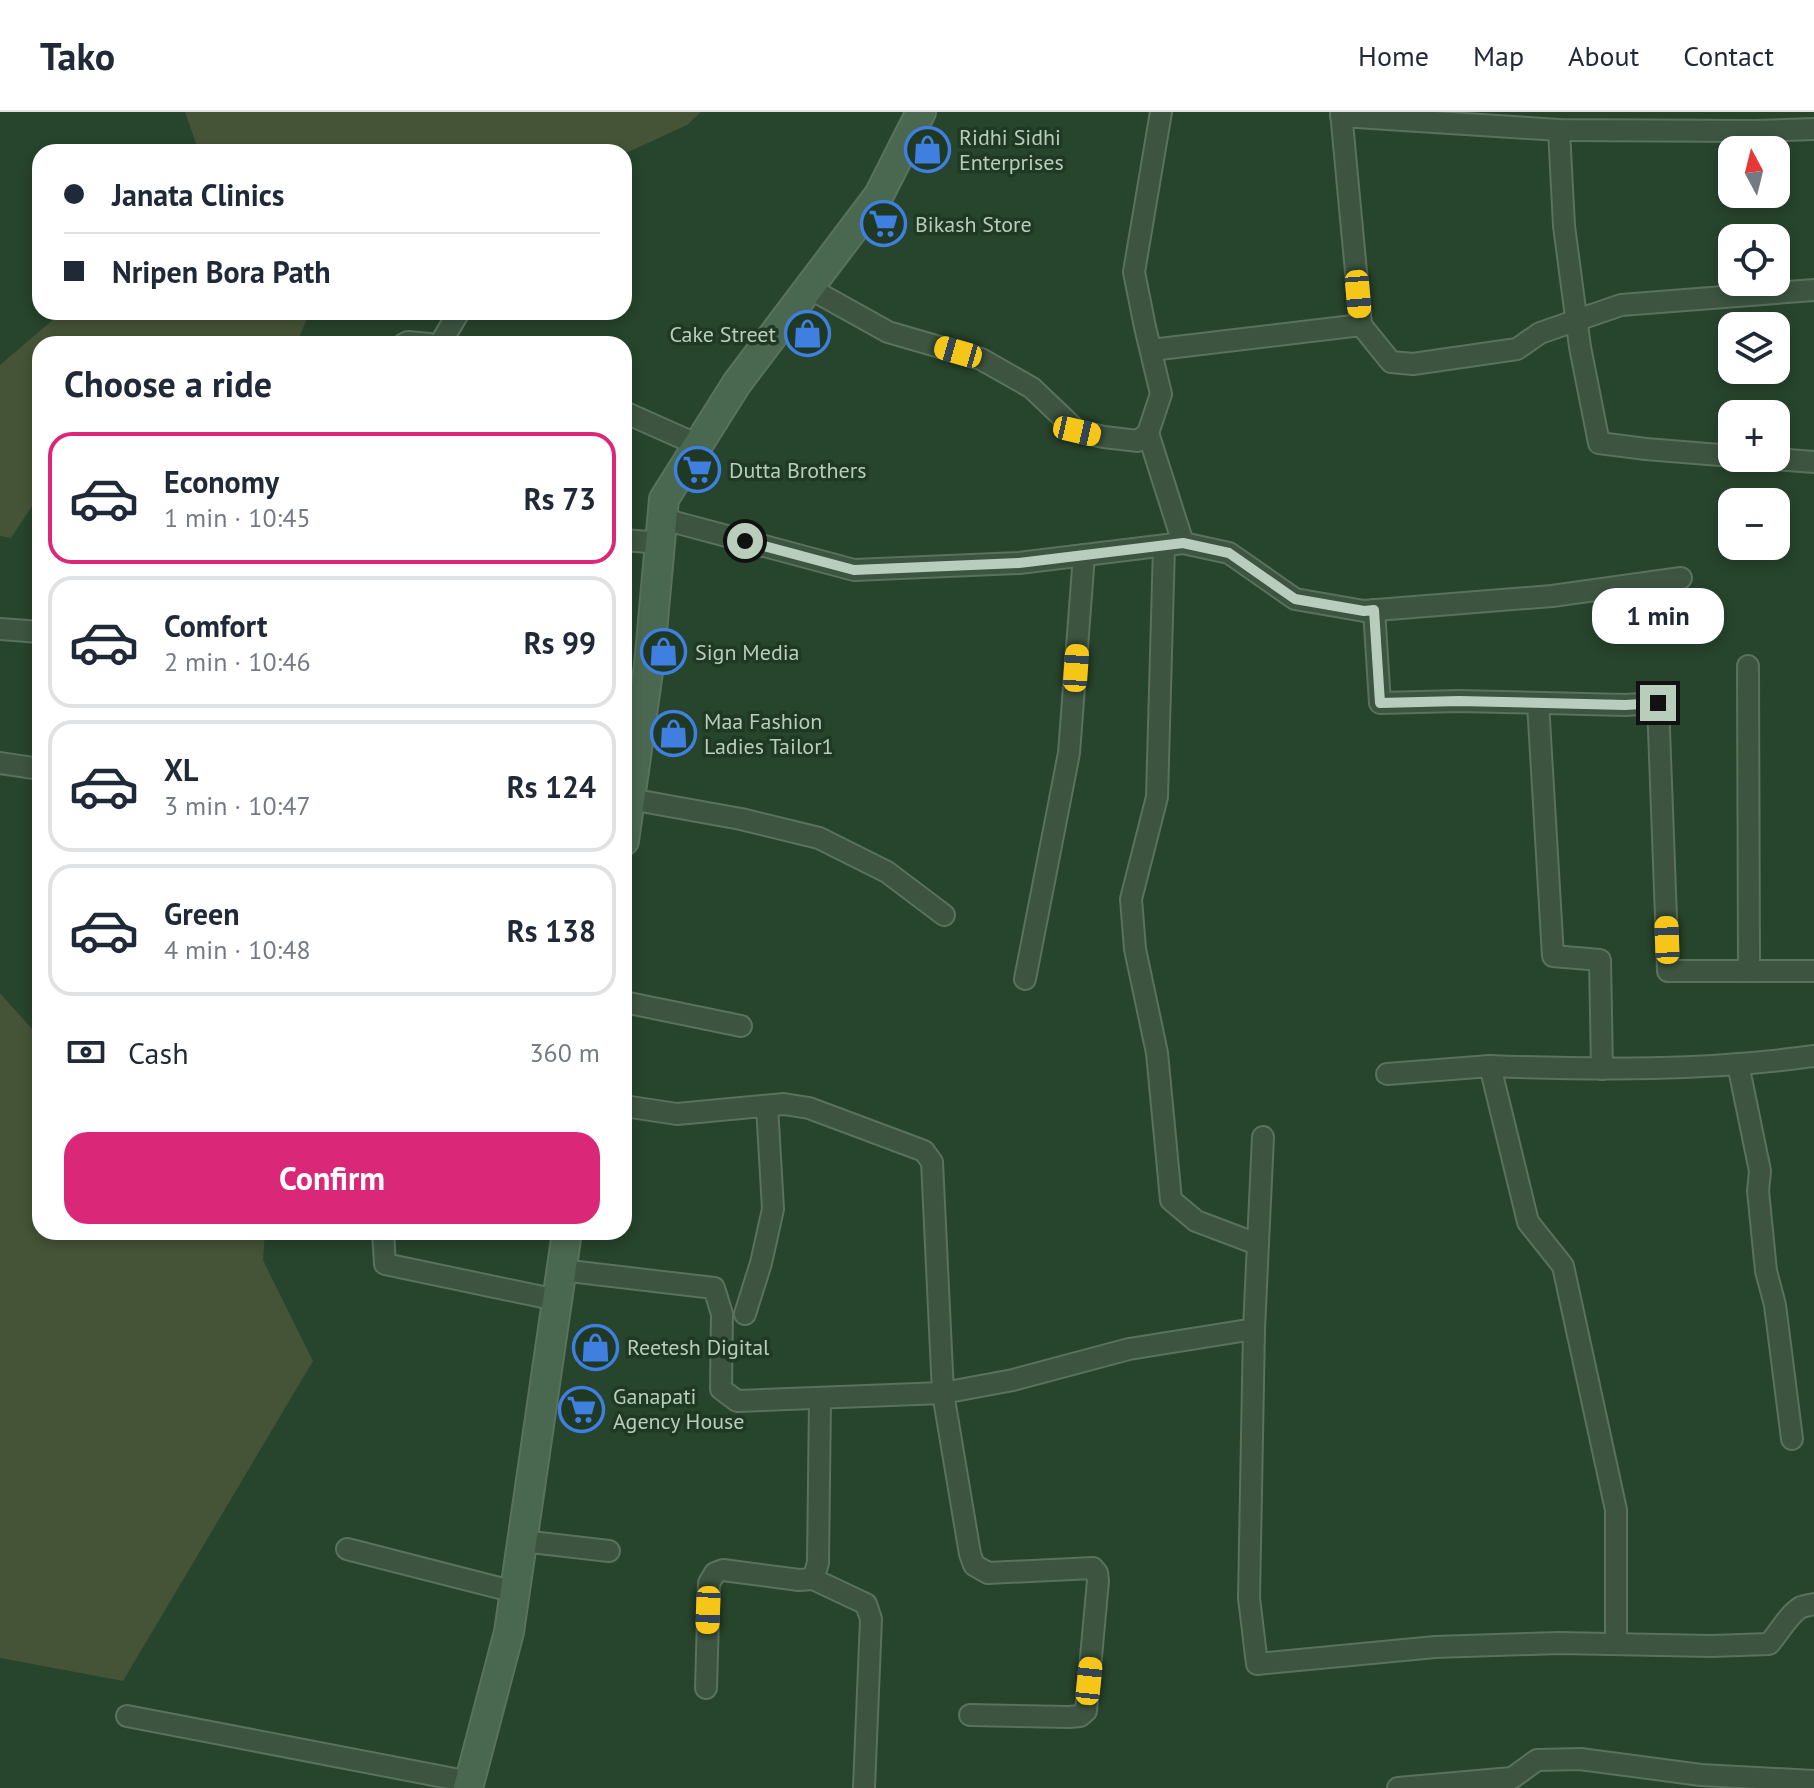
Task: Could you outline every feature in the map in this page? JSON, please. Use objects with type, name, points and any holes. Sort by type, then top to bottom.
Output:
[{"type":"main road","points":[[632,785],[649,665],[664,499],[737,383],[879,195],[921,112]]},
{"type":"main road","points":[[469,1785],[509,1632],[566,1240]]},
{"type":"street","points":[[1161,112],[1134,272],[1161,394],[1148,433],[1174,544],[1157,797],[1131,899],[1135,949],[1157,1053],[1171,1200],[1196,1221],[1257,1244]]},
{"type":"street","points":[[1814,129],[1719,122],[1559,130],[1341,114],[1361,325],[1391,362],[1413,364],[1517,349],[1540,333],[1621,305],[1814,290]]},
{"type":"street","points":[[1559,130],[1564,226],[1580,347],[1599,443],[1718,455]]},
{"type":"street","points":[[809,288],[888,332],[981,359],[1032,388],[1077,431],[1138,441],[1148,433]]},
{"type":"street","points":[[1151,350],[1361,325]]},
{"type":"street","points":[[632,416],[698,445]]},
{"type":"street","points":[[1790,460],[1814,462]]},
{"type":"street","points":[[632,538],[661,531],[854,570],[1019,563],[1174,544],[1229,553],[1295,599],[1364,611],[1552,596],[1681,578]]},
{"type":"street","points":[[1025,979],[1069,753],[1084,555]]},
{"type":"street","points":[[1374,610],[1380,703],[1658,703],[1668,971],[1814,971]]},
{"type":"street","points":[[0,629],[32,631]]},
{"type":"street","points":[[1748,666],[1749,971]]},
{"type":"street","points":[[1538,703],[1553,956],[1600,960],[1602,1069]]},
{"type":"street","points":[[0,763],[32,768]]},
{"type":"street","points":[[632,799],[741,819],[819,838],[887,872],[944,915]]},
{"type":"street","points":[[632,1004],[741,1026]]},
{"type":"street","points":[[1387,1074],[1490,1066],[1602,1069],[1707,1067],[1814,1056]]},
{"type":"street","points":[[1738,1064],[1760,1171],[1758,1191],[1766,1271],[1775,1305],[1792,1439]]},
{"type":"street","points":[[1490,1066],[1528,1222],[1563,1266],[1616,1510],[1616,1644]]},
{"type":"street","points":[[632,1107],[677,1114],[784,1104],[809,1108],[924,1151],[932,1162],[943,1393],[974,1565],[988,1573],[1093,1568],[1098,1581],[1086,1711],[1080,1716],[1069,1717],[970,1715]]},
{"type":"street","points":[[745,1314],[773,1209],[767,1106]]},
{"type":"street","points":[[1263,1137],[1252,1369],[1249,1598],[1257,1664],[1435,1647],[1559,1643],[1769,1644],[1801,1607],[1814,1604]]},
{"type":"street","points":[[384,1240],[385,1264],[557,1300]]},
{"type":"street","points":[[561,1270],[714,1288],[722,1314],[721,1389],[737,1401],[943,1393],[1013,1380],[1129,1349],[1254,1329]]},
{"type":"street","points":[[813,1579],[818,1563],[820,1399]]},
{"type":"street","points":[[522,1541],[609,1551]]},
{"type":"street","points":[[347,1549],[515,1592]]},
{"type":"street","points":[[706,1688],[709,1583],[715,1573],[723,1570],[813,1579],[866,1604],[871,1619],[864,1788]]},
{"type":"street","points":[[127,1716],[469,1785]]},
{"type":"street","points":[[1398,1788],[1512,1778],[1537,1760],[1580,1759],[1701,1775],[1814,1781]]},
{"type":"green space","points":[[185,112],[701,112],[687,125],[632,150],[632,144],[196,144]]},
{"type":"green space","points":[[53,320],[306,320],[300,336],[34,336]]},
{"type":"green space","points":[[32,338],[32,506],[11,538],[0,536],[0,365]]},
{"type":"green space","points":[[0,993],[32,1029],[32,1240],[264,1240],[263,1260],[313,1361],[123,1681],[0,1658]]},
{"type":"place","name":"Ridhi Sidhi Enterprises","points":[[928,150]]},
{"type":"place","name":"Bikash Store","points":[[884,224]]},
{"type":"place","name":"Cake Street","points":[[807,334]]},
{"type":"place","name":"Dutta Brothers","points":[[698,470]]},
{"type":"place","name":"Sign Media","points":[[664,652]]},
{"type":"place","name":"Maa Fashion Ladies Tailor1","points":[[673,734]]},
{"type":"place","name":"Reetesh Digital","points":[[596,1347]]},
{"type":"place","name":"Ganapati Agency House","points":[[582,1409]]},
{"type":"route","points":[[745,541],[854,570],[1019,563],[1183,543],[1229,553],[1295,599],[1374,610],[1380,703],[1658,703]]}]
